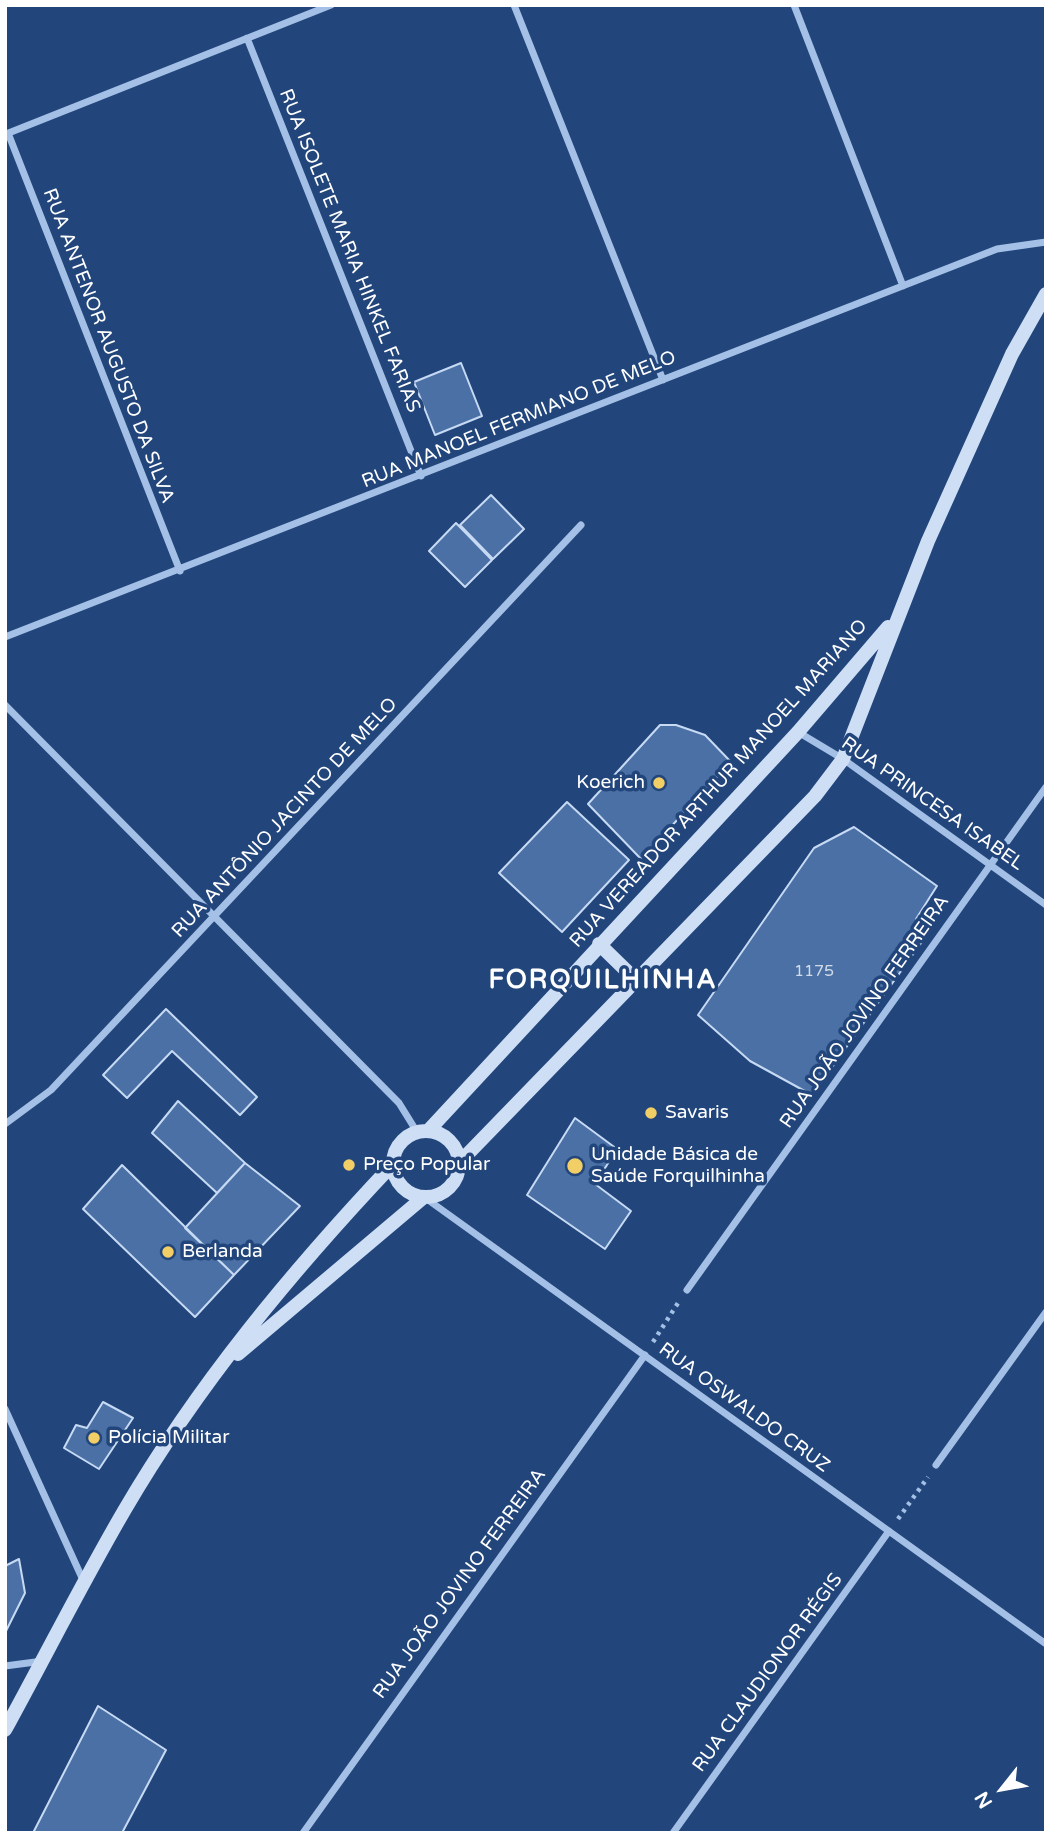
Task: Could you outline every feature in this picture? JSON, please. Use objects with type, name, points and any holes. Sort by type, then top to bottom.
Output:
[{"type":"main road","name":"RUA VEREADOR ARTHUR MANOEL MARIANO","points":[[458,1164],[814,796],[843,759],[895,618],[1012,354],[1046,294]]},
{"type":"main road","name":"RUA VEREADOR ARTHUR MANOEL MARIANO","points":[[422,1131],[798,732],[895,618]]},
{"type":"main road","points":[[599,944],[637,981]]},
{"type":"main road","points":[[5,1730],[131,1499],[218,1370],[280,1289],[393,1164],[399,1144],[422,1131],[437,1133],[453,1145],[458,1164],[453,1182],[446,1190],[424,1197],[218,1370]]},
{"type":"main road","points":[[393,1164],[399,1183],[414,1194],[424,1197]]},
{"type":"street","points":[[7,134],[331,5]]},
{"type":"street","points":[[514,5],[663,380]]},
{"type":"street","points":[[794,5],[903,285]]},
{"type":"street","name":"RUA ISOLETE MARIA HINKEL FARIAS","points":[[247,38],[421,476]]},
{"type":"street","name":"RUA ANTENOR AUGUSTO DA SILVA","points":[[7,134],[180,571]]},
{"type":"street","name":"RUA MANOEL FERMIANO DE MELO","points":[[5,637],[180,571],[997,249],[1037,241],[1046,242]]},
{"type":"street","name":"RUA ANTÔNIO JACINTO DE MELO","points":[[5,1124],[51,1090],[581,525]]},
{"type":"street","points":[[5,705],[399,1103],[422,1131]]},
{"type":"street","name":"RUA PRINCESA ISABEL","points":[[798,732],[843,759],[1046,905]]},
{"type":"street","name":"RUA JOÃO JOVINO FERREIRA","points":[[687,1290],[1046,787]]},
{"type":"street","name":"RUA OSWALDO CRUZ","points":[[424,1197],[1046,1644]]},
{"type":"street","points":[[936,1465],[1046,1312]]},
{"type":"street","name":"RUA JOÃO JOVINO FERREIRA","points":[[303,1833],[645,1355]]},
{"type":"street","points":[[5,1409],[85,1584]]},
{"type":"street","name":"RUA CLAUDIONOR RÉGIS","points":[[673,1833],[889,1531]]},
{"type":"street","points":[[5,1666],[44,1661]]},
{"type":"path","points":[[645,1355],[687,1290]]},
{"type":"path","points":[[889,1531],[936,1465]]},
{"type":"building","points":[[461,363],[482,416],[435,435],[414,382]]},
{"type":"building","points":[[491,495],[524,529],[493,559],[460,525]]},
{"type":"building","points":[[456,523],[492,560],[465,587],[429,551]]},
{"type":"building","name":"Koerich","points":[[660,725],[676,725],[705,735],[731,762],[641,859],[588,804]]},
{"type":"building","points":[[567,802],[629,860],[562,932],[499,873]]},
{"type":"building","points":[[854,827],[937,886],[916,919],[932,928],[812,1095],[750,1061],[698,1015],[814,848]]},
{"type":"building","points":[[166,1009],[257,1097],[240,1115],[172,1051],[127,1098],[103,1075]]},
{"type":"building","points":[[178,1101],[245,1163],[217,1193],[152,1133]]},
{"type":"building","name":"Unidade Básica de Saúde Forquilhinha","points":[[575,1118],[617,1149],[595,1184],[631,1211],[605,1249],[527,1195]]},
{"type":"building","points":[[245,1163],[300,1206],[234,1275],[185,1228]]},
{"type":"building","name":"Berlanda","points":[[122,1165],[234,1275],[195,1317],[83,1209]]},
{"type":"building","name":"Polícia Militar","points":[[103,1402],[133,1418],[99,1469],[64,1448],[76,1425],[87,1428]]},
{"type":"building","points":[[19,1559],[25,1593],[5,1633],[5,1566]]},
{"type":"building","points":[[98,1706],[166,1750],[122,1833],[33,1833]]},
{"type":"place","name":"Koerich","points":[[659,783]]},
{"type":"place","name":"Savaris","points":[[651,1113]]},
{"type":"place","name":"Preço Popular","points":[[349,1165]]},
{"type":"place","name":"Unidade Básica de Saúde Forquilhinha","points":[[575,1166]]},
{"type":"place","name":"Berlanda","points":[[168,1252]]},
{"type":"place","name":"Polícia Militar","points":[[94,1438]]},
{"type":"district","name":"FORQUILHINHA","points":[[603,981]]}]
